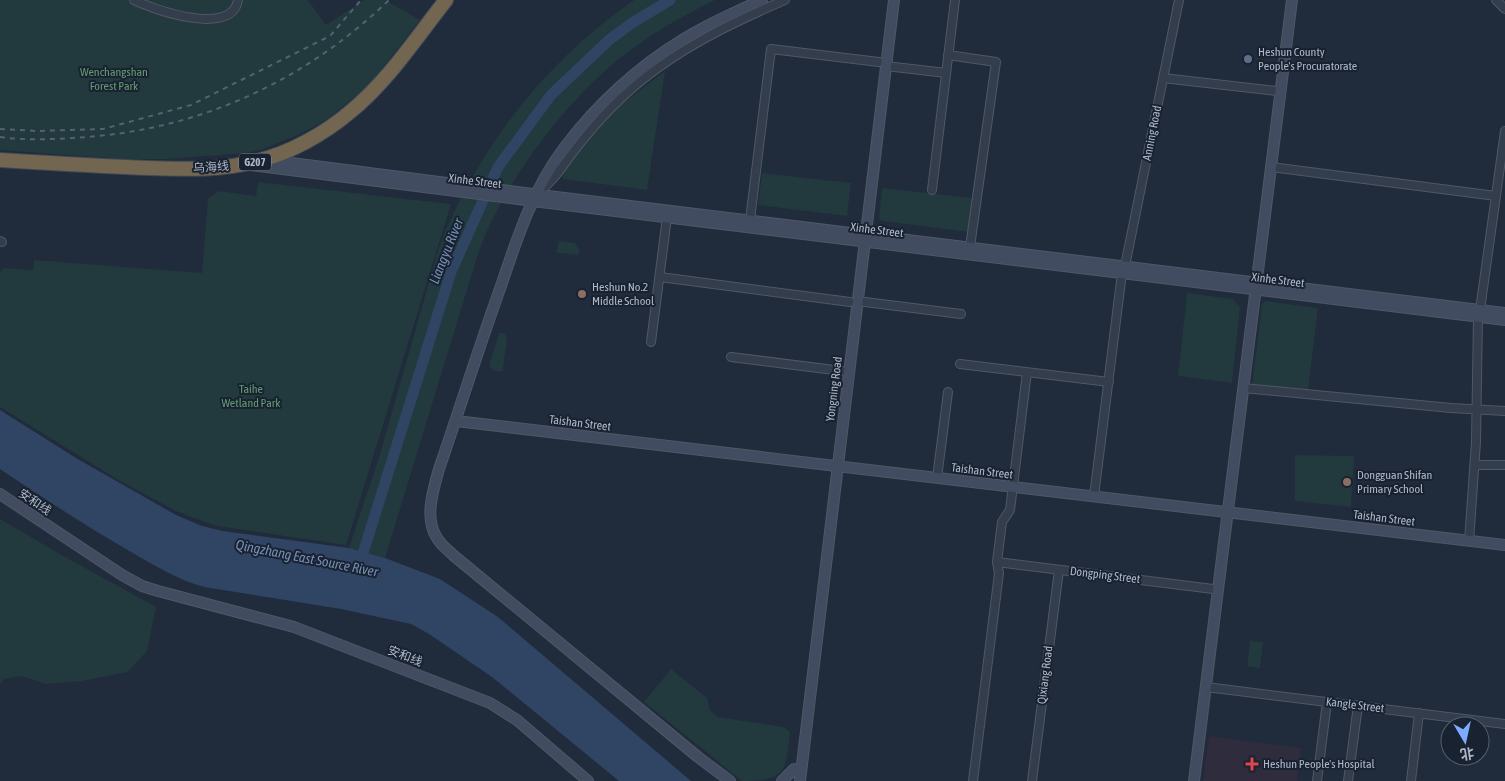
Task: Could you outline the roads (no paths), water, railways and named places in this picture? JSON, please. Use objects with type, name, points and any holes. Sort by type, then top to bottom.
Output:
[{"type":"highway","name":"乌海线","points":[[0,160],[209,169],[245,164],[264,159],[320,134],[350,112],[379,85],[446,0]]},
{"type":"main road","points":[[730,781],[698,757],[453,555],[439,542],[431,524],[430,508],[437,476],[520,231],[535,198],[563,149],[594,114],[649,63],[685,38],[762,0]]},
{"type":"main road","name":"Yongning Road","points":[[793,781],[862,237],[882,64],[887,0]]},
{"type":"main road","name":"Yongning Road","points":[[882,64],[894,0]]},
{"type":"main road","points":[[1189,781],[1213,589],[1243,388],[1287,0]]},
{"type":"main road","points":[[1194,781],[1225,511],[1292,0]]},
{"type":"main road","name":"Xinhe Street","points":[[264,159],[667,217],[970,247],[1124,270]]},
{"type":"main road","name":"Xinhe Street","points":[[245,164],[462,188]]},
{"type":"main road","name":"Xinhe Street","points":[[535,198],[750,220],[862,237],[1124,270],[1479,313],[1505,313]]},
{"type":"main road","name":"Yongning Road","points":[[800,781],[834,466],[842,371],[854,302]]},
{"type":"main road","name":"Xinhe Street","points":[[1479,313],[1505,320]]},
{"type":"main road","name":"Taishan Street","points":[[456,421],[1505,545]]},
{"type":"main road","name":"安和线","points":[[0,494],[132,581],[158,592],[294,627],[476,696],[510,715],[588,781]]},
{"type":"main road","name":"安和线","points":[[0,500],[130,586],[156,596],[188,600]]},
{"type":"main road","points":[[782,781],[794,769]]},
{"type":"street","points":[[134,0],[164,12],[211,19],[226,16],[236,6],[238,0]]},
{"type":"street","points":[[535,198],[552,182],[569,157],[602,117],[636,85],[690,46],[785,0]]},
{"type":"street","points":[[932,190],[955,0]]},
{"type":"street","name":"Anning Road","points":[[1094,496],[1124,270],[1179,0]]},
{"type":"street","points":[[1496,0],[1505,9]]},
{"type":"street","points":[[750,220],[771,49],[946,74]]},
{"type":"street","points":[[948,55],[996,62],[970,247]]},
{"type":"street","points":[[1164,78],[1276,91]]},
{"type":"street","points":[[1469,541],[1475,465],[1479,313],[1505,131]]},
{"type":"street","points":[[1271,168],[1496,196]]},
{"type":"street","points":[[651,342],[667,217]]},
{"type":"street","points":[[660,277],[961,314]]},
{"type":"street","points":[[731,357],[842,371]]},
{"type":"street","points":[[960,364],[1109,382]]},
{"type":"street","points":[[973,781],[999,573],[998,562],[1002,522],[1010,510],[1028,372]]},
{"type":"street","points":[[1243,388],[1505,411]]},
{"type":"street","points":[[937,478],[948,392]]},
{"type":"street","points":[[1475,465],[1505,465]]},
{"type":"street","name":"Dongping Street","points":[[998,562],[1213,589]]},
{"type":"street","name":"Qixiang Road","points":[[1032,781],[1059,570]]},
{"type":"street","name":"Kangle Street","points":[[1206,687],[1505,724]]},
{"type":"street","points":[[1317,781],[1327,702]]},
{"type":"street","points":[[1348,781],[1358,705]]},
{"type":"street","points":[[1411,781],[1419,713]]},
{"type":"water","name":"Qingzhang East Source River","points":[[0,410],[76,458],[176,515],[202,526],[223,531],[349,548],[385,558],[440,579],[498,617],[691,781],[619,781],[492,677],[411,624],[341,609],[204,587],[157,567],[81,522],[0,469]]},
{"type":"waterway","name":"Liangyu River","points":[[359,566],[451,272],[498,167],[551,95],[609,40],[632,23],[670,0]]},
{"type":"railway","points":[[0,129],[37,131],[103,129],[191,105],[330,36],[361,0]]},
{"type":"railway","points":[[0,137],[54,139],[130,132],[212,111],[288,76],[323,54],[389,0]]},
{"type":"place","name":"Heshun County People's Procuratorate","points":[[1248,59]]},
{"type":"place","name":"Heshun No.2 Middle School","points":[[582,294]]},
{"type":"place","name":"Dongguan Shifan Primary School","points":[[1347,482]]},
{"type":"place","name":"Heshun People's Hospital","points":[[1252,764]]},
{"type":"park label","name":"Wenchangshan Forest Park","points":[[114,79]]},
{"type":"park label","name":"Taihe Wetland Park","points":[[251,396]]}]
